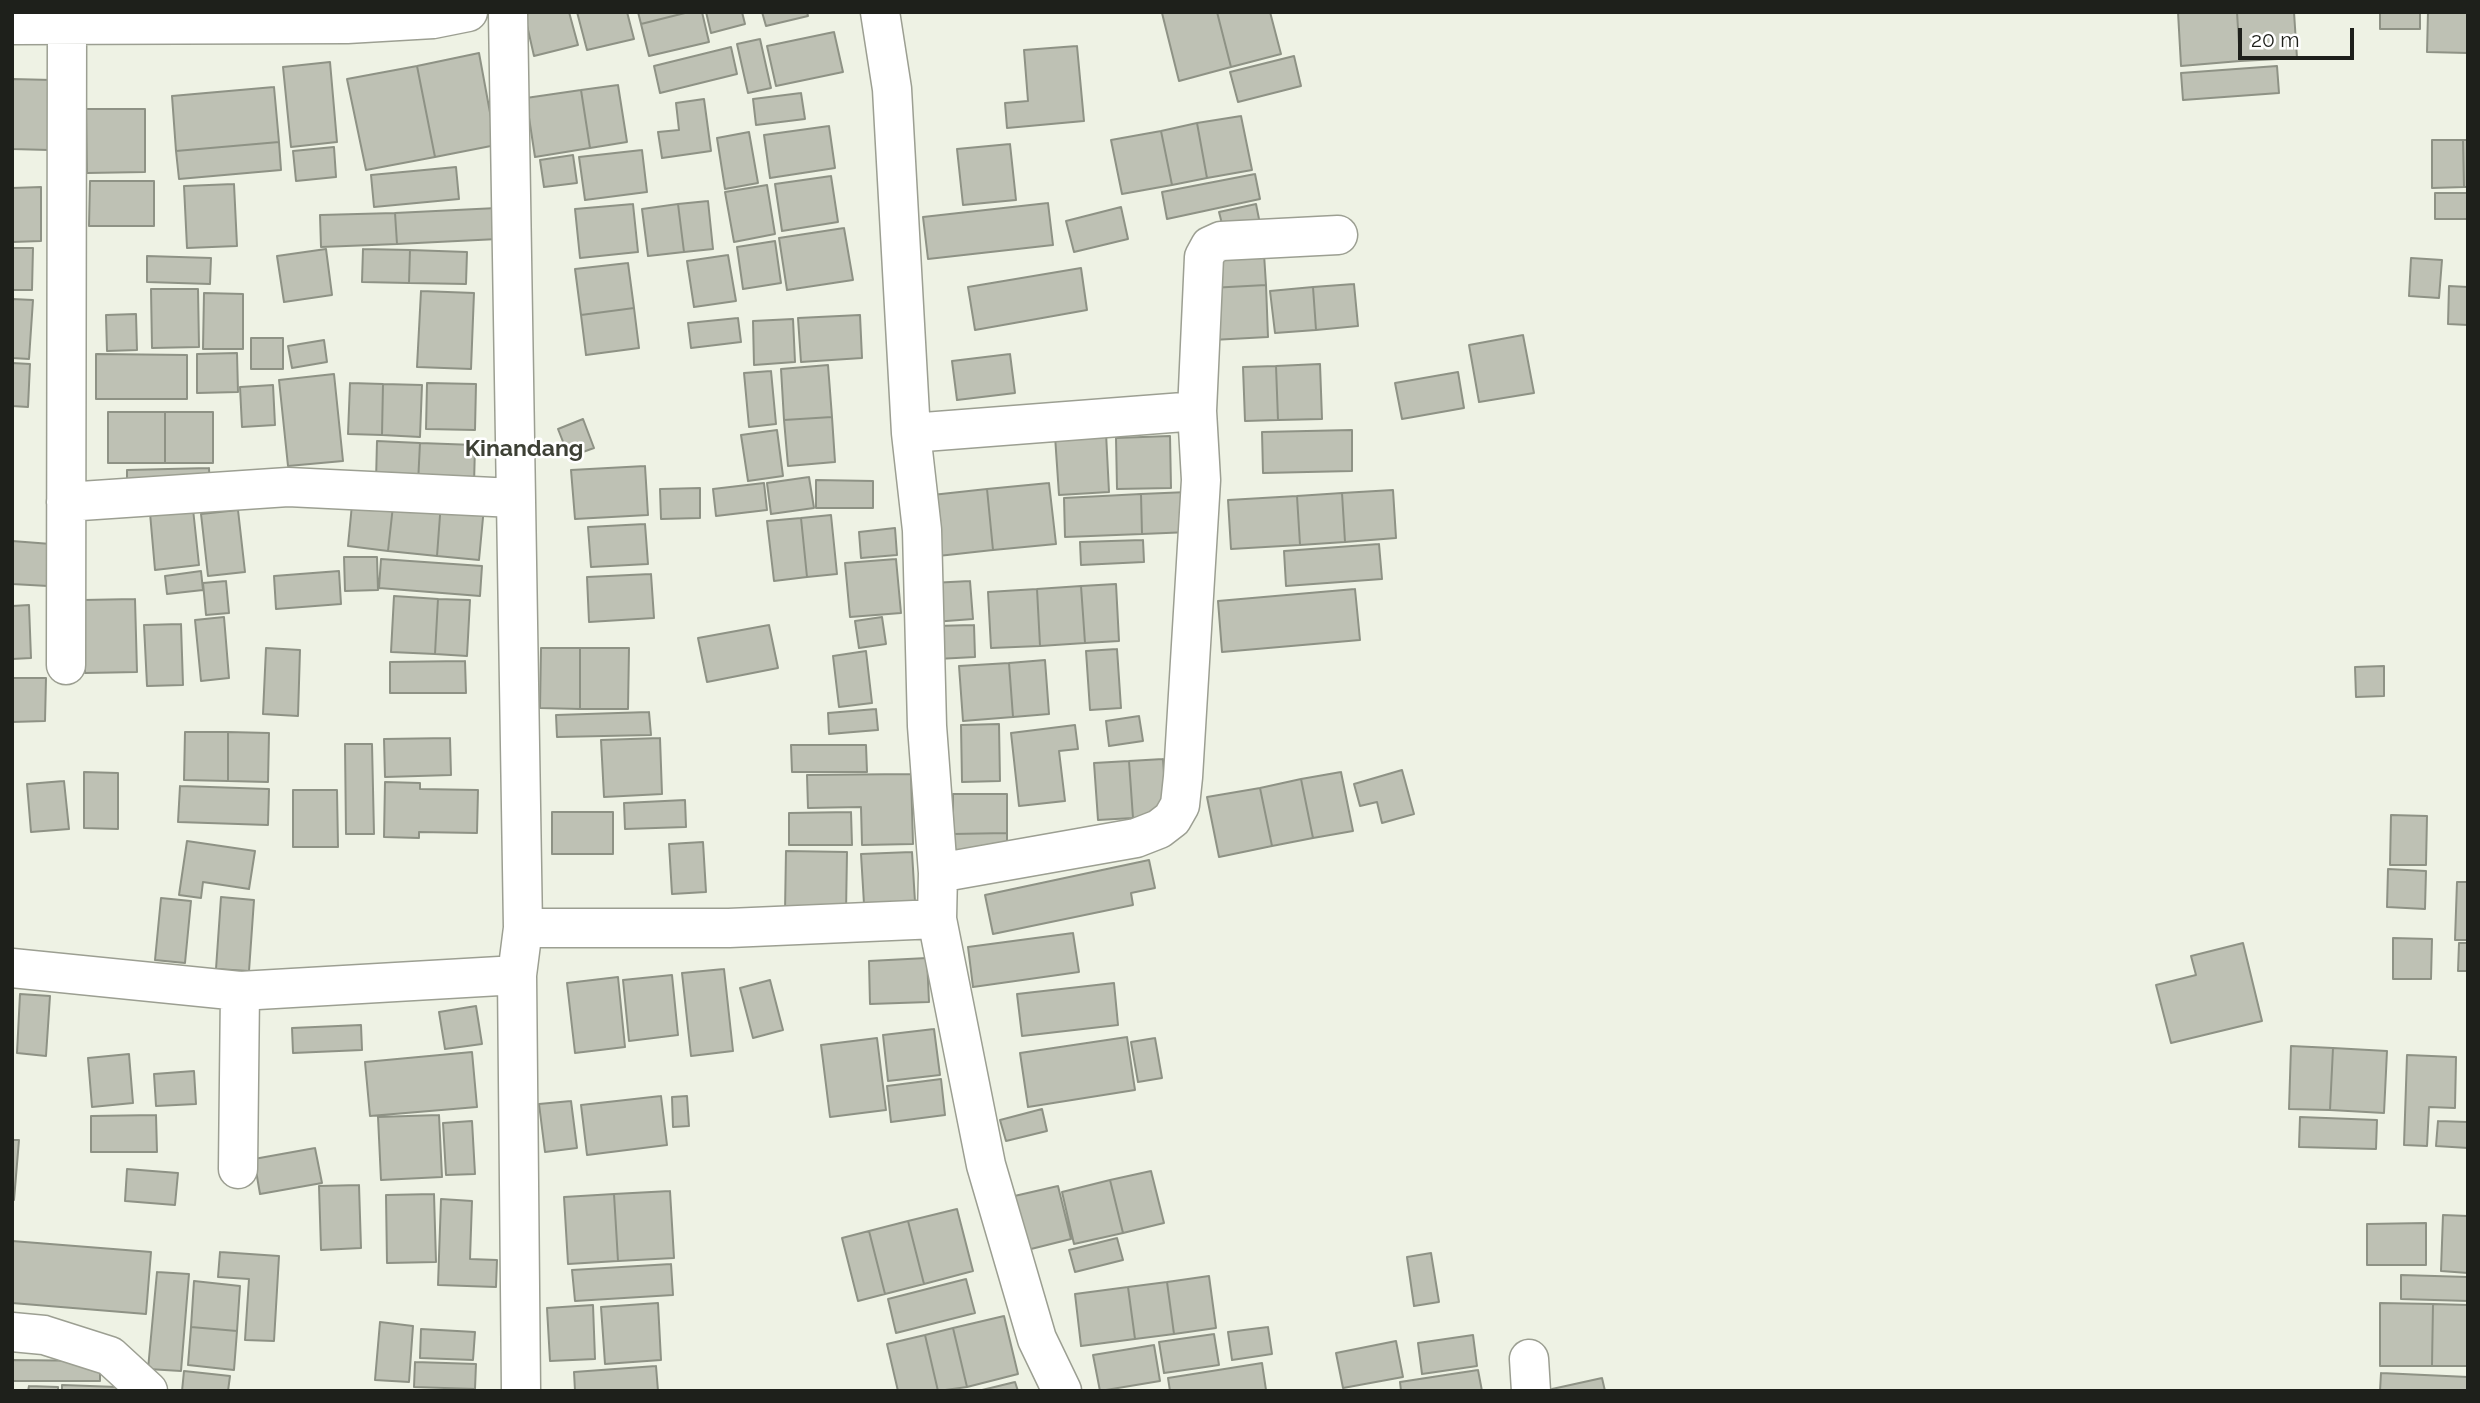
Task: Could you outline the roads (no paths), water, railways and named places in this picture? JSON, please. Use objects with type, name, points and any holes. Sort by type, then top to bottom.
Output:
[{"type":"street","points":[[12,26],[243,18],[347,24],[433,19],[468,12]]},
{"type":"street","points":[[508,12],[523,928],[517,975],[521,1391]]},
{"type":"street","points":[[880,12],[891,89],[911,433],[922,530],[927,726],[938,873],[937,919],[986,1165],[1037,1339],[1062,1391]]},
{"type":"street","points":[[66,665],[67,25]]},
{"type":"street","points":[[938,873],[1136,838],[1159,829],[1176,812],[1183,777],[1201,480],[1196,411],[1204,257],[1210,246],[1221,242],[1338,235]]},
{"type":"street","points":[[911,433],[1196,411]]},
{"type":"street","points":[[66,502],[288,487],[514,498]]},
{"type":"street","points":[[523,928],[729,928],[937,919]]},
{"type":"street","points":[[12,968],[240,991],[517,975]]},
{"type":"street","points":[[238,1170],[240,991]]},
{"type":"street","points":[[12,1332],[44,1335],[110,1356],[148,1391]]},
{"type":"district","name":"Kinandang","points":[[524,449]]}]
